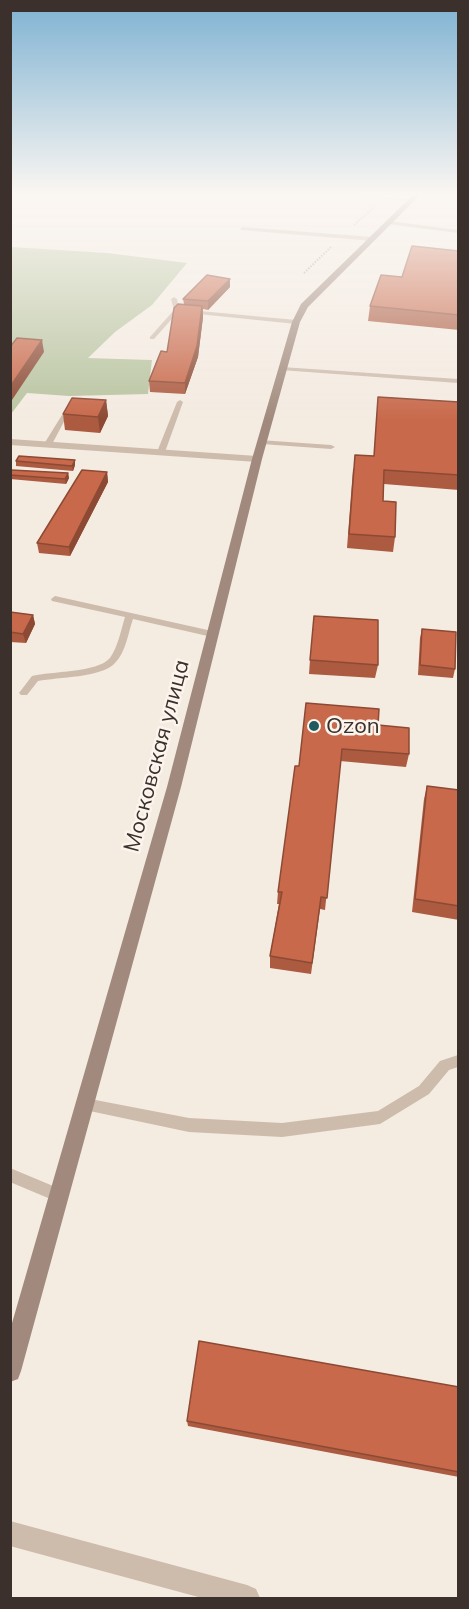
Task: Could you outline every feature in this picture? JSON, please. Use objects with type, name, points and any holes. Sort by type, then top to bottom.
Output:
[{"type":"main road","name":"Московская улица","points":[[10,1371],[174,788],[257,459],[296,321],[304,306],[341,270]]},
{"type":"street","points":[[10,442],[257,459]]},
{"type":"street","points":[[10,1533],[247,1599]]},
{"type":"lane","points":[[174,299],[177,310]]},
{"type":"lane","points":[[177,310],[296,321]]},
{"type":"lane","points":[[152,338],[177,310]]},
{"type":"lane","points":[[282,369],[459,381]]},
{"type":"lane","points":[[161,452],[180,402]]},
{"type":"lane","points":[[48,444],[64,416]]},
{"type":"lane","points":[[262,442],[331,447]]},
{"type":"lane","points":[[55,598],[212,634]]},
{"type":"lane","points":[[24,693],[35,678],[58,672],[100,669],[113,660],[130,615]]},
{"type":"lane","points":[[85,1104],[189,1125],[282,1130],[380,1117],[424,1090],[445,1065],[459,1061]]},
{"type":"lane","points":[[10,1175],[60,1196]]},
{"type":"green space","points":[[11,270],[181,270],[152,305],[115,332],[88,358],[152,360],[148,394],[69,396],[27,393],[11,414]]},
{"type":"building","points":[[404,270],[459,270],[459,315],[370,306],[381,275],[402,277]]},
{"type":"building","points":[[207,275],[230,279],[208,301],[183,299]]},
{"type":"building","points":[[178,304],[202,306],[197,346],[185,383],[149,381],[161,351],[167,352],[174,308]]},
{"type":"building","points":[[17,338],[42,340],[10,387],[10,347]]},
{"type":"building","points":[[378,397],[459,402],[459,475],[384,470],[383,501],[396,502],[395,537],[349,534],[355,455],[374,456]]},
{"type":"building","points":[[72,398],[106,400],[98,417],[63,414]]},
{"type":"building","points":[[19,456],[75,460],[72,466],[16,461]]},
{"type":"building","points":[[10,470],[68,473],[65,479],[10,475]]},
{"type":"building","points":[[82,470],[107,472],[69,547],[37,543]]},
{"type":"building","points":[[10,612],[33,615],[23,634],[10,632]]},
{"type":"building","points":[[314,616],[378,620],[378,665],[310,660]]},
{"type":"building","points":[[422,629],[456,632],[455,669],[420,665]]},
{"type":"building","points":[[306,703],[379,709],[378,725],[409,728],[409,754],[342,749],[327,898],[321,897],[312,963],[270,956],[282,892],[278,892],[295,766],[299,766]]},
{"type":"building","points":[[427,786],[459,790],[459,906],[415,899]]},
{"type":"building","points":[[199,1341],[459,1387],[459,1472],[187,1421]]},
{"type":"place","name":"Ozon","points":[[314,726]]}]
